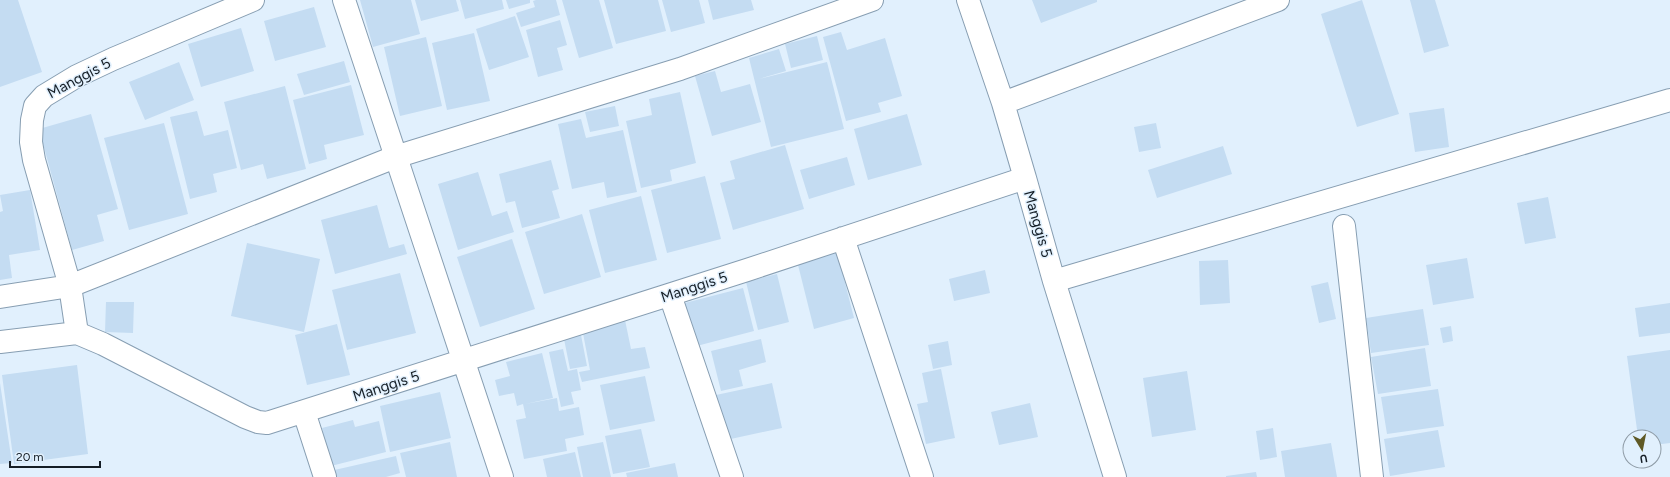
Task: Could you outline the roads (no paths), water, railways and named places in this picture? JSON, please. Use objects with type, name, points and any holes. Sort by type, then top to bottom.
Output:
[{"type":"street","name":"Manggis 5","points":[[253,0],[77,76],[44,96],[35,106],[32,120],[31,142],[34,160],[70,286],[77,333],[258,422],[267,423],[670,295],[1025,178],[1054,281],[1115,477]]},
{"type":"street","points":[[344,0],[502,477]]},
{"type":"street","points":[[0,297],[70,286],[395,157],[680,69],[872,0]]},
{"type":"street","points":[[968,0],[1003,103],[1025,178]]},
{"type":"street","points":[[1003,103],[1278,0]]},
{"type":"street","points":[[1054,281],[1670,100]]},
{"type":"street","points":[[1344,226],[1372,477]]},
{"type":"street","points":[[843,238],[922,477]]},
{"type":"street","points":[[670,295],[732,477]]},
{"type":"street","points":[[0,342],[77,333]]},
{"type":"street","points":[[304,412],[325,477]]}]
